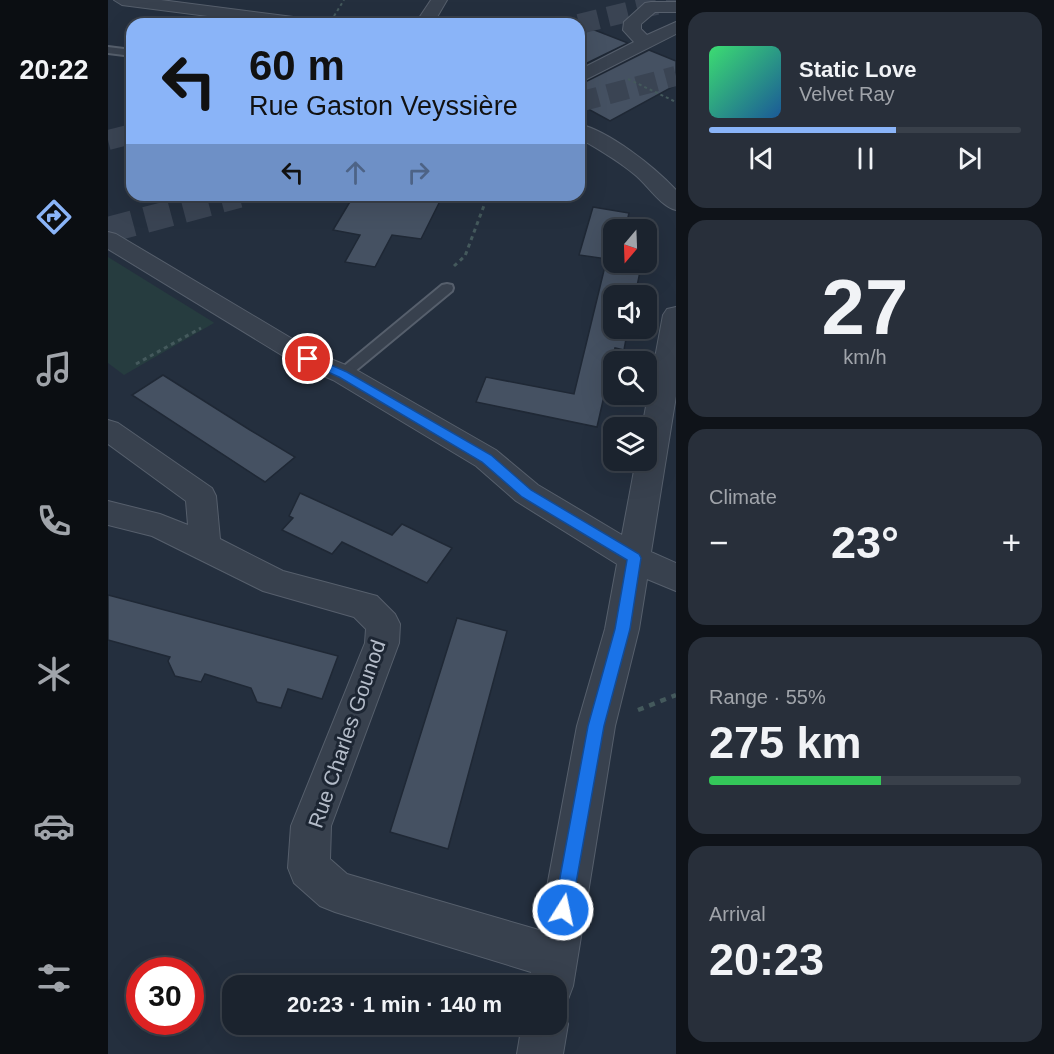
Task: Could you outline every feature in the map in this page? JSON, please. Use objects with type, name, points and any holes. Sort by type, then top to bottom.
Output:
[{"type":"street","points":[[122,0],[262,18]]},
{"type":"street","points":[[428,18],[439,0]]},
{"type":"street","points":[[646,44],[632,30],[633,22],[651,7],[676,7]]},
{"type":"street","points":[[585,74],[676,27]]},
{"type":"street","points":[[585,133],[633,161],[676,203]]},
{"type":"street","points":[[108,239],[308,359],[343,374],[486,458],[527,494],[634,558],[676,578]]},
{"type":"street","points":[[553,971],[596,726],[622,629],[676,315]]},
{"type":"street","points":[[108,430],[201,496],[205,546],[160,526],[108,513]]},
{"type":"street","name":"Rue Charles Gounod","points":[[205,546],[275,582],[365,606],[383,624],[382,643],[311,826],[309,868],[335,891],[553,971]]},
{"type":"street","points":[[540,1054],[543,1035]]},
{"type":"lane","points":[[108,50],[126,52]]},
{"type":"lane","points":[[343,374],[447,288]]},
{"type":"path","points":[[334,16],[344,0]]},
{"type":"path","points":[[600,67],[676,102]]},
{"type":"path","points":[[447,288],[438,280],[465,256],[486,201]]},
{"type":"path","points":[[136,364],[203,327]]},
{"type":"green space","points":[[108,257],[214,323],[124,375],[108,363]]},
{"type":"building","points":[[592,29],[628,43],[585,64],[585,32]]},
{"type":"building","points":[[649,50],[676,61],[676,85],[610,121],[585,107],[585,82]]},
{"type":"building","points":[[350,201],[440,201],[421,239],[392,235],[375,267],[345,262],[360,235],[333,230]]},
{"type":"building","points":[[593,207],[629,213],[628,219],[603,219],[603,258],[579,255]]},
{"type":"building","points":[[603,273],[640,273],[637,285],[603,285],[603,339],[626,339],[624,350],[615,348],[614,351],[603,351],[603,401],[597,427],[476,402],[486,377],[574,394]]},
{"type":"building","points":[[163,375],[295,457],[265,482],[132,395]]},
{"type":"building","points":[[300,493],[392,535],[402,524],[452,548],[427,583],[342,542],[332,554],[282,530],[293,518],[289,516]]},
{"type":"building","points":[[108,595],[338,656],[322,699],[288,689],[281,708],[257,702],[251,688],[205,674],[201,682],[175,676],[168,661],[170,657],[108,640]]},
{"type":"building","points":[[457,618],[507,631],[448,849],[390,832]]},
{"type":"tunnel","points":[[585,23],[676,0]]},
{"type":"tunnel","points":[[585,100],[676,76]]},
{"type":"tunnel","points":[[108,140],[126,136]]},
{"type":"tunnel","points":[[108,230],[217,201]]},
{"type":"route","points":[[308,359],[343,374],[486,458],[527,494],[634,558],[622,629],[596,726],[563,910]]}]
